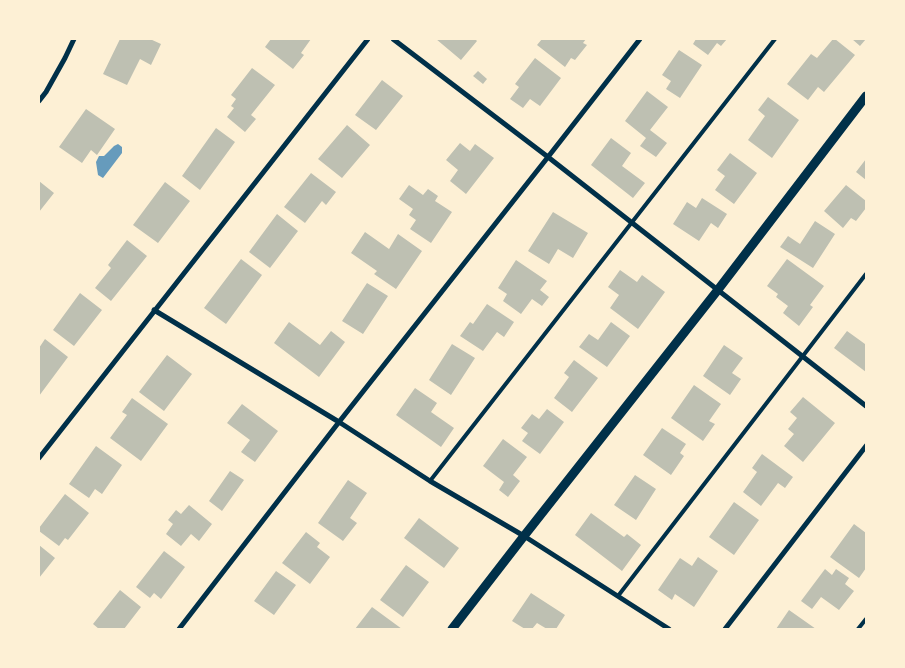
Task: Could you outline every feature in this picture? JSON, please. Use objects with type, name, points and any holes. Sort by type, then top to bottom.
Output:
[{"type":"street","points":[[39,101],[46,92],[74,39]]},
{"type":"street","points":[[39,458],[368,39]]},
{"type":"street","points":[[393,39],[548,157],[866,406]]},
{"type":"street","points":[[179,629],[640,39]]},
{"type":"street","points":[[452,629],[717,291],[866,96]]},
{"type":"street","points":[[154,310],[339,422],[430,481],[524,536],[670,629]]},
{"type":"street","points":[[725,629],[866,446]]},
{"type":"lane","points":[[430,481],[775,39]]},
{"type":"lane","points":[[618,596],[866,274]]},
{"type":"lane","points":[[858,629],[866,619]]},
{"type":"water","points":[[118,144],[122,147],[122,153],[103,178],[98,175],[96,162],[99,156],[104,156]]},
{"type":"building","points":[[120,39],[150,39],[161,44],[151,65],[140,59],[127,85],[103,74]]},
{"type":"building","points":[[271,39],[311,39],[301,53],[304,55],[293,69],[265,47]]},
{"type":"building","points":[[436,39],[475,39],[477,41],[461,60]]},
{"type":"building","points":[[542,39],[586,39],[583,43],[587,45],[575,60],[571,58],[565,67],[537,45]]},
{"type":"building","points":[[696,39],[727,39],[721,46],[717,43],[708,55],[693,44]]},
{"type":"building","points":[[833,39],[855,55],[824,92],[818,87],[808,100],[787,84],[811,54],[817,58]]},
{"type":"building","points":[[852,39],[866,39],[860,46]]},
{"type":"building","points":[[679,50],[702,65],[680,98],[666,89],[671,81],[662,75]]},
{"type":"building","points":[[535,58],[561,78],[540,106],[530,99],[523,108],[510,99],[519,87],[515,84]]},
{"type":"building","points":[[252,68],[275,85],[251,115],[256,119],[245,132],[227,117],[234,108],[231,106],[236,99],[231,95]]},
{"type":"building","points":[[478,71],[487,79],[483,84],[473,76]]},
{"type":"building","points":[[382,80],[403,96],[376,130],[355,115]]},
{"type":"building","points":[[647,91],[668,107],[650,130],[667,143],[656,157],[640,146],[646,138],[625,121]]},
{"type":"building","points":[[768,97],[799,120],[772,158],[748,140],[765,116],[758,110]]},
{"type":"building","points":[[86,109],[115,129],[97,155],[91,150],[82,163],[59,147]]},
{"type":"building","points":[[347,125],[370,145],[342,178],[318,159]]},
{"type":"building","points":[[216,128],[235,142],[200,190],[182,176]]},
{"type":"building","points":[[611,138],[631,153],[622,166],[645,183],[633,198],[591,165]]},
{"type":"building","points":[[460,143],[470,151],[475,144],[494,158],[466,194],[450,181],[458,170],[446,160]]},
{"type":"building","points":[[730,153],[757,173],[734,204],[715,190],[725,176],[717,170]]},
{"type":"building","points":[[866,159],[866,180],[856,172]]},
{"type":"building","points":[[311,173],[336,192],[326,205],[322,201],[305,223],[284,207]]},
{"type":"building","points":[[39,181],[54,193],[39,212]]},
{"type":"building","points":[[165,182],[190,201],[158,243],[133,225]]},
{"type":"building","points":[[409,185],[423,195],[428,189],[438,196],[435,201],[452,212],[431,243],[410,229],[416,220],[409,215],[413,209],[399,199]]},
{"type":"building","points":[[846,185],[866,201],[866,208],[856,221],[851,218],[843,228],[824,211]]},
{"type":"building","points":[[702,198],[727,214],[718,228],[711,223],[699,241],[673,224],[687,202],[696,208]]},
{"type":"building","points":[[553,212],[588,233],[573,258],[558,249],[549,264],[528,251]]},
{"type":"building","points":[[277,214],[298,231],[270,268],[249,252]]},
{"type":"building","points":[[815,221],[835,234],[813,268],[780,247],[788,236],[800,244]]},
{"type":"building","points":[[365,232],[389,249],[398,234],[422,251],[396,289],[374,274],[377,271],[351,253]]},
{"type":"building","points":[[127,240],[147,256],[111,301],[95,288],[111,268],[108,265]]},
{"type":"building","points":[[241,259],[262,275],[226,324],[204,308]]},
{"type":"building","points":[[787,259],[824,286],[810,305],[813,307],[799,326],[783,313],[788,306],[776,297],[778,294],[767,286]]},
{"type":"building","points":[[516,260],[547,281],[540,290],[549,297],[542,306],[532,299],[521,314],[503,301],[507,294],[498,288]]},
{"type":"building","points":[[620,270],[637,282],[642,275],[665,292],[638,329],[610,308],[619,295],[608,287]]},
{"type":"building","points":[[367,283],[388,296],[363,334],[342,321]]},
{"type":"building","points":[[80,293],[102,310],[74,346],[53,330]]},
{"type":"building","points":[[487,304],[514,322],[504,337],[497,332],[483,351],[460,336],[470,322],[473,324]]},
{"type":"building","points":[[289,322],[320,345],[331,331],[345,342],[319,377],[274,343]]},
{"type":"building","points":[[611,322],[630,336],[607,367],[579,347],[589,334],[598,340]]},
{"type":"building","points":[[847,331],[865,344],[866,342],[866,372],[834,348]]},
{"type":"building","points":[[45,339],[68,357],[39,396],[39,348]]},
{"type":"building","points":[[452,344],[475,358],[451,395],[429,380]]},
{"type":"building","points":[[724,345],[743,358],[732,373],[741,379],[730,395],[703,376]]},
{"type":"building","points":[[167,355],[192,374],[164,411],[139,392]]},
{"type":"building","points":[[574,360],[598,378],[572,412],[554,398],[569,377],[564,373]]},
{"type":"building","points":[[694,385],[721,404],[709,421],[715,424],[703,441],[671,418]]},
{"type":"building","points":[[415,388],[437,403],[431,412],[454,428],[441,447],[396,415]]},
{"type":"building","points":[[803,397],[835,423],[803,462],[784,446],[794,434],[788,429],[797,418],[790,412]]},
{"type":"building","points":[[132,398],[168,424],[141,461],[110,438],[127,415],[122,412]]},
{"type":"building","points":[[242,404],[278,431],[255,462],[241,452],[250,440],[227,423]]},
{"type":"building","points":[[547,409],[564,422],[540,454],[522,441],[528,433],[521,428],[532,414],[539,419]]},
{"type":"building","points":[[662,428],[686,444],[680,453],[684,456],[671,475],[643,455]]},
{"type":"building","points":[[503,439],[527,457],[513,475],[520,481],[508,497],[499,490],[504,482],[483,466]]},
{"type":"building","points":[[96,446],[122,465],[102,494],[95,489],[89,498],[69,484]]},
{"type":"building","points":[[762,454],[793,477],[785,488],[778,483],[761,506],[743,492],[757,472],[752,468]]},
{"type":"building","points":[[230,471],[244,480],[222,511],[209,501]]},
{"type":"building","points":[[635,475],[656,489],[636,520],[614,505]]},
{"type":"building","points":[[348,480],[367,493],[350,518],[357,523],[343,541],[318,523]]},
{"type":"building","points":[[65,494],[89,513],[68,540],[65,538],[59,546],[39,531],[39,528]]},
{"type":"building","points":[[734,502],[759,520],[734,555],[709,537]]},
{"type":"building","points":[[189,505],[212,524],[199,541],[191,534],[181,546],[166,534],[173,524],[168,520],[176,510],[181,514]]},
{"type":"building","points":[[591,513],[624,537],[627,534],[641,545],[622,571],[575,535]]},
{"type":"building","points":[[419,518],[459,548],[444,568],[404,538]]},
{"type":"building","points":[[854,524],[866,533],[866,568],[859,578],[830,557]]},
{"type":"building","points":[[306,532],[320,543],[317,547],[330,557],[310,584],[282,563]]},
{"type":"building","points":[[39,545],[55,558],[39,578]]},
{"type":"building","points":[[164,551],[185,567],[161,599],[154,593],[150,598],[136,587]]},
{"type":"building","points":[[698,557],[718,571],[694,607],[675,594],[672,600],[658,590],[680,558],[692,566]]},
{"type":"building","points":[[406,565],[429,582],[403,617],[380,600]]},
{"type":"building","points":[[825,569],[832,575],[836,569],[849,578],[845,584],[854,591],[839,610],[821,597],[812,609],[801,601]]},
{"type":"building","points":[[276,571],[296,585],[274,615],[254,601]]},
{"type":"building","points":[[120,590],[141,607],[124,629],[99,629],[93,624]]},
{"type":"building","points":[[531,593],[565,615],[556,629],[547,629],[537,623],[532,629],[525,629],[512,621]]},
{"type":"building","points":[[372,607],[402,629],[355,629]]},
{"type":"building","points":[[789,610],[816,629],[776,629]]}]
